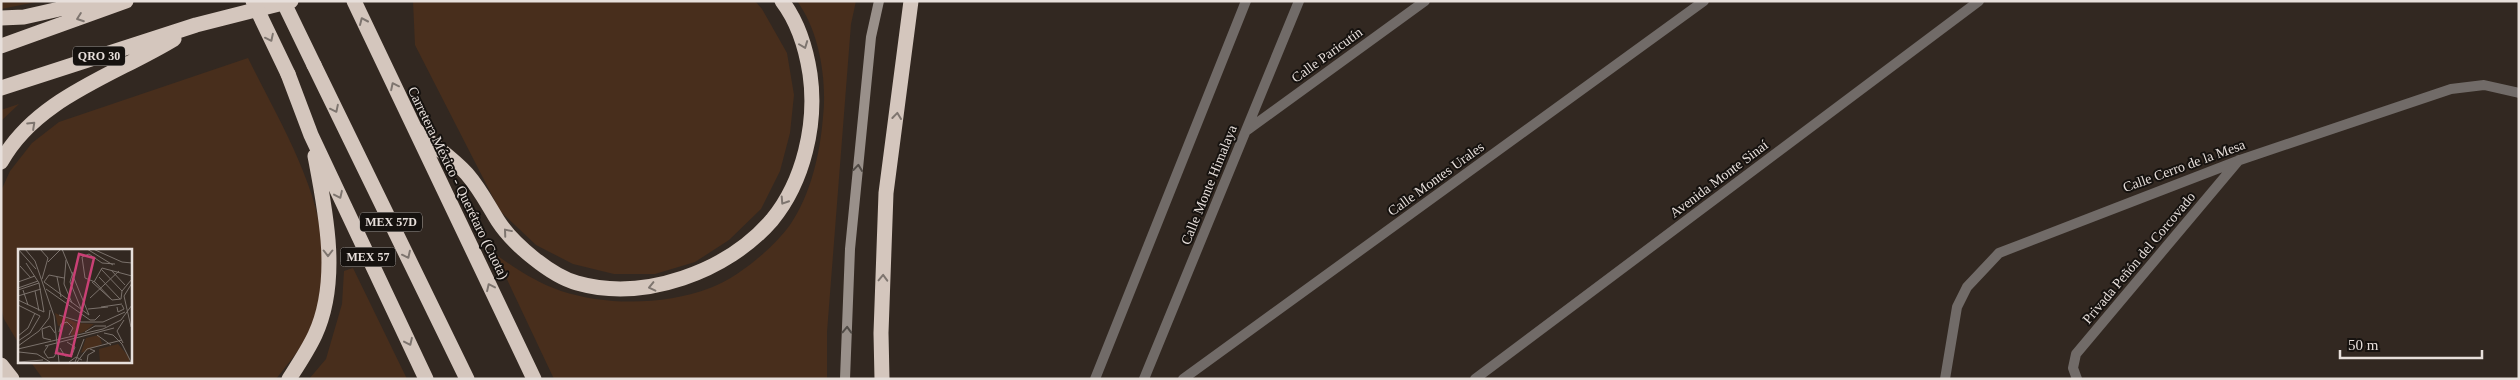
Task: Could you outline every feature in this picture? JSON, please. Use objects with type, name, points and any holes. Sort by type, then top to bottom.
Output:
[{"type":"highway","points":[[1,18],[24,17],[94,1]]},
{"type":"highway","points":[[1,46],[126,1]]},
{"type":"highway","name":"MEX 57","points":[[253,1],[288,74],[311,135],[426,379]]},
{"type":"highway","name":"MEX 57D","points":[[283,1],[463,374]]},
{"type":"highway","name":"QRO 30","points":[[1,88],[196,25],[291,1]]},
{"type":"highway","name":"Carretera México - Querétaro (Cuota)","points":[[354,1],[534,379]]},
{"type":"highway","points":[[416,130],[464,172],[479,189],[510,236],[542,264],[576,283],[604,287],[646,289],[699,273],[740,248],[771,220],[794,186],[807,144],[813,97],[807,52],[791,13],[782,1]]},
{"type":"highway","points":[[882,379],[881,333],[886,193],[911,1]]},
{"type":"highway","points":[[1,162],[11,145],[56,103],[139,59],[196,25]]},
{"type":"highway","points":[[290,379],[315,335],[328,291],[328,244],[324,202],[311,135]]},
{"type":"highway","points":[[505,318],[544,379]]},
{"type":"highway","points":[[1,365],[12,379]]},
{"type":"street","points":[[845,379],[850,249],[871,37],[879,1]]},
{"type":"street","points":[[1095,379],[1246,1]]},
{"type":"street","name":"Calle Monte Himalaya","points":[[1144,379],[1299,1]]},
{"type":"street","name":"Calle Paricutín","points":[[1246,131],[1425,1]]},
{"type":"street","name":"Calle Montes Urales","points":[[1183,379],[1704,1]]},
{"type":"street","name":"Avenida Monte Sinaí","points":[[1475,379],[1979,1]]},
{"type":"street","name":"Calle Cerro de la Mesa","points":[[1944,379],[1958,307],[1967,287],[1999,252],[2240,160],[2451,89],[2484,85],[2519,93]]},
{"type":"street","name":"Privada Peñón del Corcovado","points":[[2077,379],[2073,368],[2076,354],[2240,160]]},
{"type":"shaded area","points":[[1,1],[41,1],[1,9]]},
{"type":"shaded area","points":[[413,1],[755,1],[762,9],[787,53],[794,95],[790,133],[780,171],[761,209],[729,240],[695,262],[655,274],[614,274],[573,264],[536,245],[500,211],[415,45]]},
{"type":"shaded area","points":[[797,1],[856,1],[851,24],[827,332],[827,379],[554,379],[495,254],[527,275],[552,288],[597,299],[636,302],[674,298],[710,288],[743,270],[764,253],[790,225],[804,200],[817,159],[822,131],[824,88],[820,57],[811,27]]},
{"type":"shaded area","points":[[248,58],[296,154],[319,222],[324,256],[322,291],[312,326],[301,347],[276,379],[43,379],[31,362],[131,362],[131,249],[18,249],[18,342],[4,319],[1,308],[1,191],[10,171],[32,143],[59,122]]},
{"type":"shaded area","points":[[19,104],[1,121],[1,110]]},
{"type":"shaded area","points":[[353,268],[407,379],[309,379],[326,359],[342,304],[344,271]]}]
